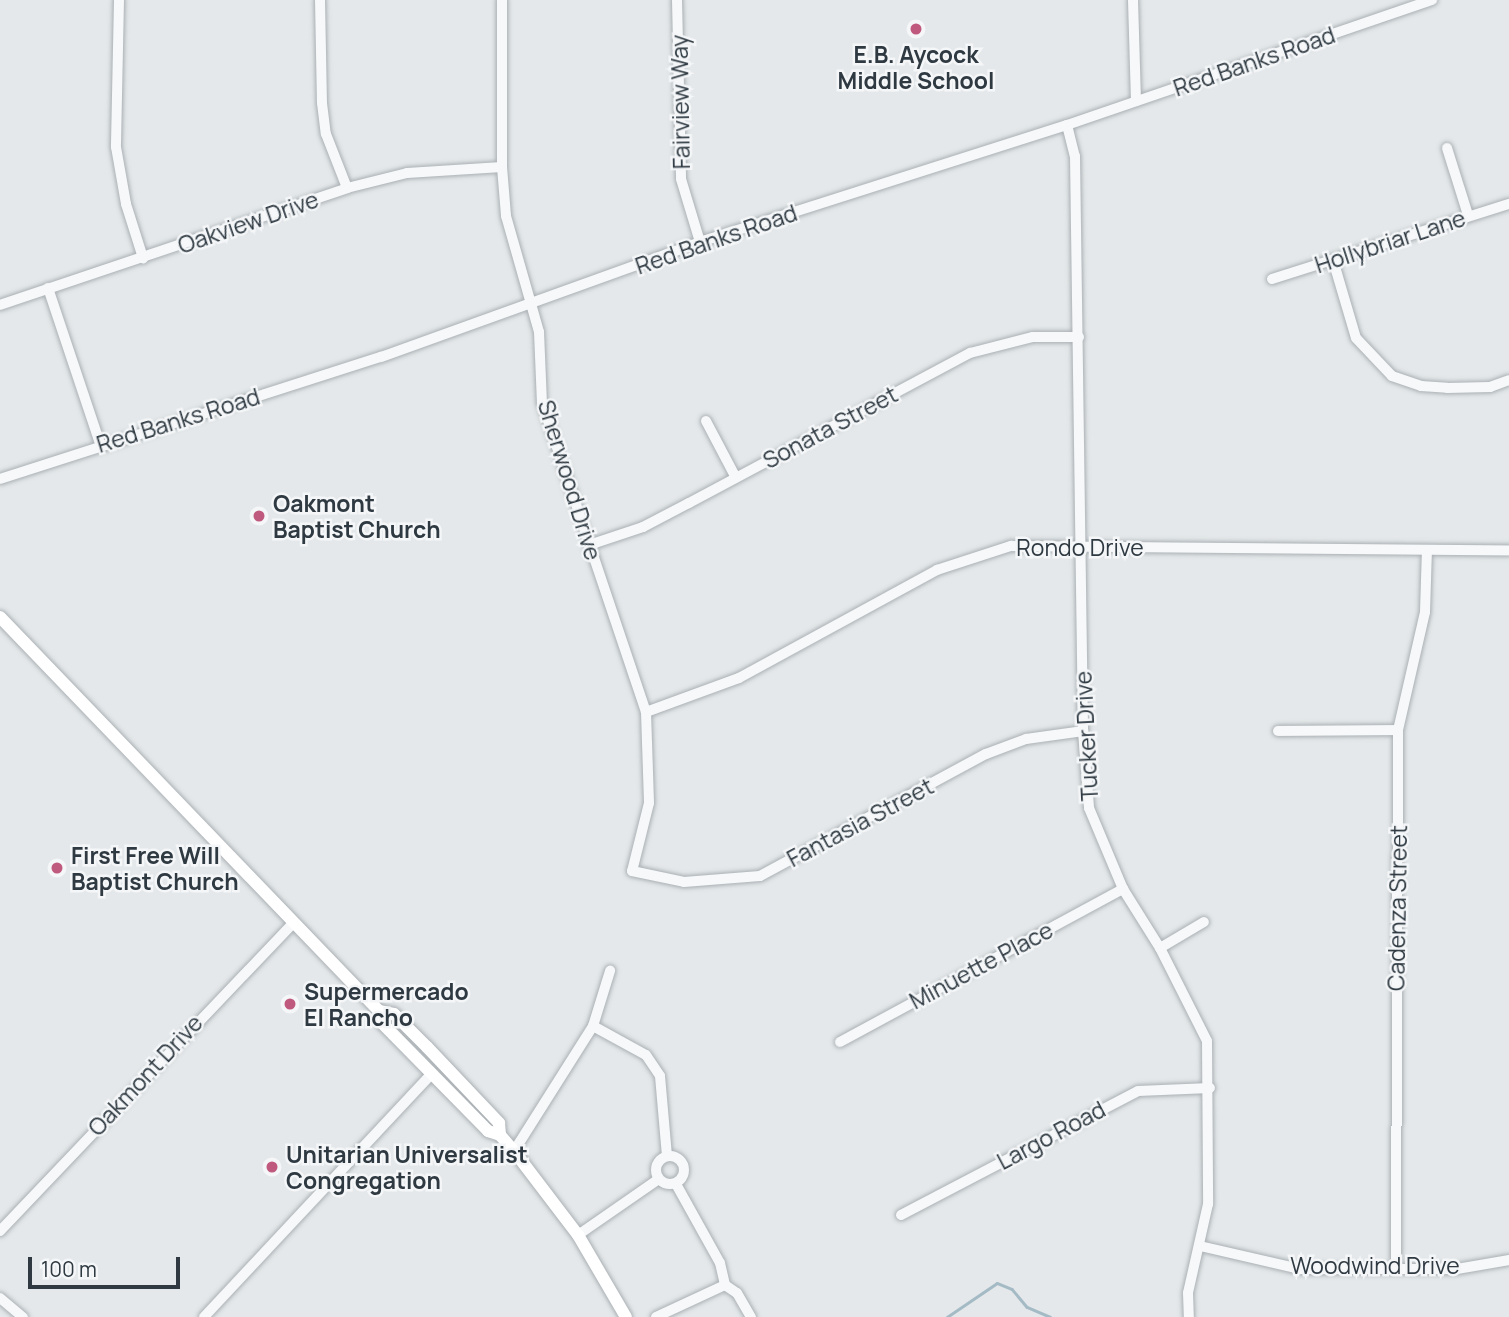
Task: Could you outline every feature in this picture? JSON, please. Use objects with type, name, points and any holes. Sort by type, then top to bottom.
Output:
[{"type":"main road","points":[[0,617],[379,1011],[386,1026],[488,1131],[500,1135]]},
{"type":"main road","points":[[379,1011],[394,1014],[494,1118],[500,1135],[578,1235],[626,1317]]},
{"type":"main road","points":[[386,1026],[395,1027],[420,1049],[427,1047]]},
{"type":"main road","points":[[432,1073],[446,1077],[482,1116],[494,1118]]},
{"type":"street","points":[[119,0],[116,147],[126,204],[143,258]]},
{"type":"street","points":[[320,0],[322,103],[326,134],[347,188]]},
{"type":"street","name":"Sherwood Drive","points":[[502,0],[502,167],[506,216],[533,304],[542,403],[646,712],[649,803],[632,871]]},
{"type":"street","name":"Fairview Way","points":[[677,0],[681,179],[700,242]]},
{"type":"street","points":[[1133,0],[1136,101]]},
{"type":"street","name":"Red Banks Road","points":[[0,479],[100,443],[533,304],[700,242],[1067,124],[1432,0]]},
{"type":"street","name":"Tucker Drive","points":[[1067,124],[1075,156],[1083,732],[1089,808],[1123,889],[1160,948],[1207,1041],[1210,1088],[1208,1204],[1188,1293],[1189,1317]]},
{"type":"street","points":[[1447,148],[1468,215]]},
{"type":"street","name":"Oakview Drive","points":[[0,305],[347,188],[407,173],[502,167]]},
{"type":"street","name":"Hollybriar Lane","points":[[1272,279],[1509,204]]},
{"type":"street","points":[[1333,260],[1356,338],[1392,376],[1421,386],[1447,388],[1490,387],[1509,380]]},
{"type":"street","points":[[48,288],[100,443]]},
{"type":"street","name":"Sonata Street","points":[[589,545],[643,527],[970,353],[1033,338],[1079,337]]},
{"type":"street","points":[[706,421],[736,478]]},
{"type":"street","name":"Rondo Drive","points":[[646,712],[739,678],[973,555],[1011,546],[1509,550]]},
{"type":"street","name":"Cadenza Street","points":[[1396,1269],[1398,730],[1425,612],[1427,550]]},
{"type":"street","points":[[1278,731],[1398,730]]},
{"type":"street","name":"Fantasia Street","points":[[632,871],[684,882],[760,876],[986,754],[1026,739],[1083,732]]},
{"type":"street","name":"Minuette Place","points":[[840,1042],[1123,889]]},
{"type":"street","points":[[1160,948],[1204,922]]},
{"type":"street","name":"Oakmont Drive","points":[[0,1230],[293,923]]},
{"type":"street","points":[[514,1151],[593,1026],[610,971]]},
{"type":"street","points":[[593,1026],[646,1055],[660,1076],[667,1156]]},
{"type":"street","points":[[204,1317],[432,1073]]},
{"type":"street","name":"Largo Road","points":[[901,1215],[1138,1091],[1210,1088]]},
{"type":"street","points":[[659,1179],[656,1166],[667,1156]]},
{"type":"street","points":[[667,1156],[680,1160],[685,1168],[676,1184]]},
{"type":"street","points":[[578,1235],[659,1179]]},
{"type":"street","points":[[659,1179],[676,1184],[720,1263],[725,1285],[737,1293],[751,1317]]},
{"type":"street","name":"Woodwind Drive","points":[[1200,1246],[1300,1269],[1457,1269],[1509,1260]]},
{"type":"street","points":[[656,1317],[725,1285]]},
{"type":"street","points":[[0,1298],[23,1317]]},
{"type":"waterway","points":[[947,1317],[997,1283],[1012,1289],[1027,1307],[1050,1317]]},
{"type":"place","name":"E.B. Aycock Middle School","points":[[916,29]]},
{"type":"place","name":"Oakmont Baptist Church","points":[[259,516]]},
{"type":"place","name":"First Free Will Baptist Church","points":[[57,868]]},
{"type":"place","name":"Supermercado El Rancho","points":[[290,1004]]},
{"type":"place","name":"Unitarian Universalist Congregation","points":[[272,1167]]}]
